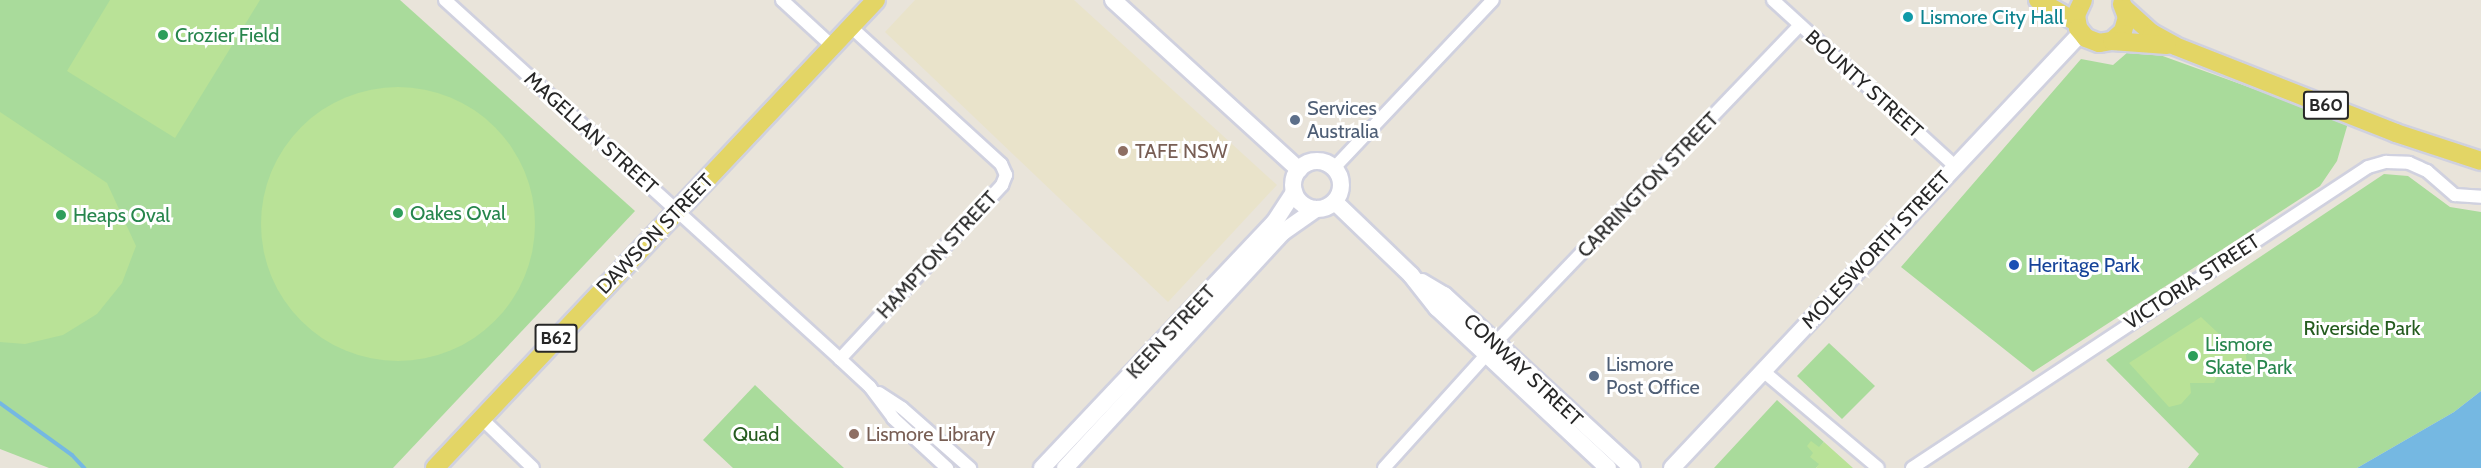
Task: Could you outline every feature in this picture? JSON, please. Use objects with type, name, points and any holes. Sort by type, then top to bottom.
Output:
[{"type":"main road","name":"DAWSON STREET","points":[[435,468],[876,0]]},
{"type":"main road","name":"B60","points":[[2038,0],[2078,28],[2092,42],[2112,41],[2175,46]]},
{"type":"main road","points":[[2078,28],[2083,0]]},
{"type":"main road","name":"B60","points":[[2112,41],[2123,31],[2122,5]]},
{"type":"main road","name":"B60","points":[[2122,5],[2152,33],[2175,46],[2396,133],[2480,161]]},
{"type":"street","name":"MAGELLAN STREET","points":[[445,0],[678,209],[870,387],[902,408],[969,468]]},
{"type":"street","points":[[782,0],[832,46]]},
{"type":"street","points":[[1113,0],[1299,170]]},
{"type":"street","points":[[1334,168],[1493,0]]},
{"type":"street","name":"BOUNTY STREET","points":[[1773,0],[1955,166]]},
{"type":"street","name":"CARRINGTON STREET","points":[[1384,468],[1491,349],[1799,26]]},
{"type":"street","name":"HAMPTON STREET","points":[[840,359],[1002,185],[1006,175],[1001,164],[851,27]]},
{"type":"street","name":"MOLESWORTH STREET","points":[[1672,468],[1955,166],[2078,28]]},
{"type":"street","points":[[1312,162],[1334,168],[1341,181],[1335,202],[1316,209],[1302,204],[1294,192],[1299,170],[1312,162]]},
{"type":"street","name":"VICTORIA STREET","points":[[1912,468],[2368,167],[2386,162],[2409,163],[2427,171],[2455,195],[2481,197]]},
{"type":"street","name":"KEEN STREET","points":[[1042,468],[1274,223],[1294,192]]},
{"type":"street","name":"CONWAY STREET","points":[[1335,202],[1411,275],[1437,308],[1491,349],[1632,468]]},
{"type":"street","name":"KEEN STREET","points":[[1065,468],[1283,232],[1316,209]]},
{"type":"street","name":"CONWAY STREET","points":[[1411,275],[1444,295],[1491,349],[1608,468]]},
{"type":"street","points":[[1763,371],[1878,468]]},
{"type":"street","name":"MAGELLAN STREET","points":[[870,387],[893,418],[947,468]]},
{"type":"street","points":[[481,418],[533,468]]},
{"type":"shaded area","name":"TAFE NSW","points":[[915,0],[1074,0],[1277,185],[1168,302],[885,32]]},
{"type":"green space","points":[[0,0],[400,0],[635,211],[393,468],[49,468],[0,449]]},
{"type":"green space","name":"Crozier Field","points":[[110,0],[260,0],[175,138],[67,71]]},
{"type":"green space","name":"Heritage Park","points":[[2135,46],[2348,123],[2337,161],[2320,186],[2033,372],[1901,267],[2081,59],[2113,65]]},
{"type":"green space","name":"Oakes Oval","points":[[398,87],[425,90],[450,97],[474,110],[495,127],[512,148],[525,172],[532,197],[535,224],[532,251],[525,276],[512,300],[495,321],[474,338],[450,351],[425,358],[398,361],[371,358],[346,351],[322,338],[301,321],[284,300],[271,276],[264,251],[261,224],[264,197],[271,172],[284,148],[301,127],[322,110],[346,97],[371,90]]},
{"type":"green space","name":"Heaps Oval","points":[[0,112],[107,183],[136,246],[122,283],[97,314],[63,335],[25,344],[0,342]]},
{"type":"green space","name":"Riverside Park","points":[[2384,174],[2408,176],[2450,207],[2481,212],[2481,391],[2454,412],[2357,468],[2188,468],[2199,454],[2106,360]]},
{"type":"green space","name":"Lismore Skate Park","points":[[2201,317],[2233,347],[2245,349],[2247,363],[2242,370],[2218,376],[2214,383],[2190,383],[2191,393],[2181,404],[2169,407],[2129,363]]},
{"type":"green space","points":[[1829,343],[1875,386],[1842,419],[1797,376]]},
{"type":"green space","name":"Quad","points":[[755,385],[844,468],[733,468],[703,440]]},
{"type":"green space","points":[[1777,400],[1824,442],[1811,457],[1820,464],[1816,468],[1714,468]]},
{"type":"green space","points":[[1811,441],[1819,447],[1824,442],[1853,468],[1816,468],[1819,464],[1810,457],[1813,453],[1807,446]]},
{"type":"water","points":[[2481,391],[2481,468],[2357,468],[2454,412]]},
{"type":"waterway","points":[[0,403],[72,455],[84,468]]},
{"type":"place","name":"Lismore City Hall","points":[[1908,17]]},
{"type":"place","name":"Crozier Field","points":[[163,35]]},
{"type":"place","name":"Services Australia","points":[[1295,120]]},
{"type":"place","name":"TAFE NSW","points":[[1123,151]]},
{"type":"place","name":"Oakes Oval","points":[[398,213]]},
{"type":"place","name":"Heaps Oval","points":[[61,215]]},
{"type":"place","name":"Heritage Park","points":[[2014,265]]},
{"type":"place","name":"Lismore Skate Park","points":[[2193,356]]},
{"type":"place","name":"Lismore Post Office","points":[[1594,376]]},
{"type":"place","name":"Lismore Library","points":[[854,434]]}]
